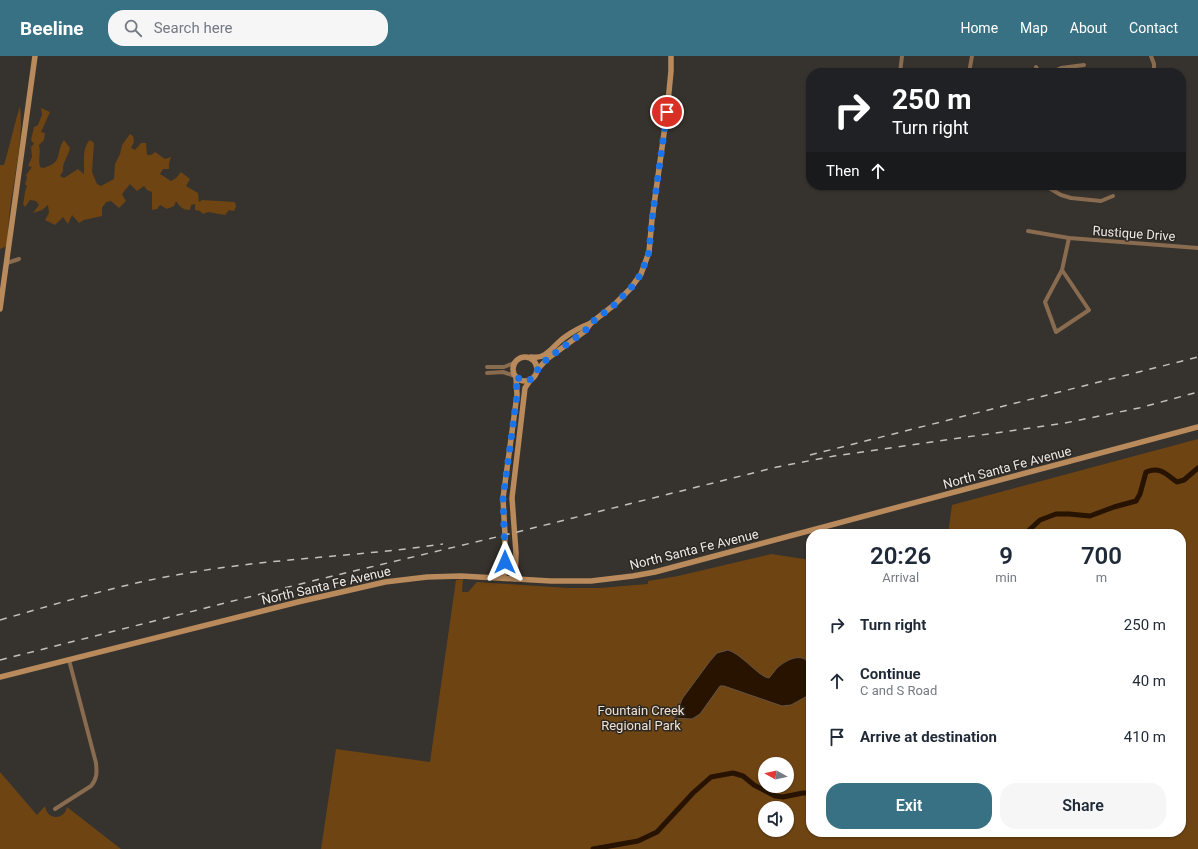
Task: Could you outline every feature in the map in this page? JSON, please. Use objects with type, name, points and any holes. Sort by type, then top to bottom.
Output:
[{"type":"main road","points":[[0,310],[35,56]]},
{"type":"main road","points":[[515,579],[516,553],[512,498],[525,388],[547,359],[585,331],[591,323],[614,305],[630,289],[641,274],[649,252],[668,99],[671,56]]},
{"type":"main road","points":[[504,578],[505,536],[503,498],[517,395],[516,376],[513,370],[514,363],[521,357],[535,358],[545,355],[564,337],[591,323]]},
{"type":"main road","points":[[529,357],[536,362],[538,369]]},
{"type":"main road","points":[[516,376],[524,381],[532,379]]},
{"type":"main road","name":"North Santa Fe Avenue","points":[[815,529],[1198,427]]},
{"type":"main road","name":"North Santa Fe Avenue","points":[[0,678],[298,602],[385,582],[427,577],[461,576],[550,581],[591,581],[633,576],[654,572],[806,531]]},
{"type":"street","points":[[901,68],[902,56]]},
{"type":"street","points":[[970,68],[972,56]]},
{"type":"street","points":[[1152,56],[1154,68]]},
{"type":"street","points":[[1061,68],[1084,65]]},
{"type":"street","points":[[1052,190],[1061,195],[1071,198],[1101,201],[1113,196]]},
{"type":"street","name":"Rustique Drive","points":[[1028,231],[1069,238],[1198,248]]},
{"type":"street","points":[[1062,270],[1089,310],[1056,332],[1045,302],[1062,270],[1069,238]]},
{"type":"street","points":[[7,263],[19,259]]},
{"type":"street","points":[[487,367],[504,366],[514,363]]},
{"type":"street","points":[[487,373],[502,372],[516,376]]},
{"type":"street","points":[[55,809],[91,786],[96,778],[96,764],[69,660]]},
{"type":"green space","points":[[20,106],[20,144],[10,207],[7,246],[0,249],[0,165],[4,165]]},
{"type":"green space","points":[[41,108],[50,112],[41,132],[45,133],[44,140],[39,145],[40,167],[43,168],[50,166],[54,163],[58,157],[61,144],[64,140],[70,148],[60,176],[64,178],[78,169],[84,174],[84,152],[90,140],[94,143],[92,172],[97,184],[101,186],[114,179],[115,164],[120,154],[122,145],[130,134],[133,136],[134,142],[131,148],[135,150],[141,143],[146,143],[147,155],[151,155],[155,152],[165,159],[171,157],[169,169],[163,169],[160,174],[171,181],[181,172],[190,179],[186,186],[198,193],[199,202],[202,200],[235,202],[236,207],[234,211],[229,210],[225,215],[208,212],[203,214],[200,211],[195,210],[195,204],[191,205],[190,210],[188,210],[182,208],[176,201],[174,206],[167,209],[160,205],[157,209],[152,210],[152,192],[147,190],[144,186],[137,191],[130,184],[122,194],[126,201],[119,208],[111,201],[106,202],[102,208],[102,216],[84,220],[79,223],[72,215],[68,224],[63,217],[55,225],[45,220],[49,213],[48,205],[42,210],[33,213],[39,205],[36,201],[30,200],[25,207],[23,204],[27,186],[25,184],[27,178],[26,175],[32,167],[28,166],[32,157],[31,147],[34,144],[31,140],[34,127],[38,125],[42,115]]},
{"type":"green space","name":"Fountain Creek Regional Park","points":[[1198,439],[1198,849],[321,849],[336,749],[430,762],[456,580],[463,579],[462,592],[468,592],[477,582],[568,588],[599,588],[648,584],[648,581],[678,576],[771,554],[806,559],[806,837],[1186,837],[1186,529],[949,529],[952,505]]},
{"type":"green space","points":[[0,772],[37,815],[45,806],[46,811],[49,814],[59,817],[63,815],[67,807],[121,849],[0,849]]},
{"type":"shaded area","points":[[728,650],[739,656],[760,674],[769,678],[777,668],[791,659],[805,659],[806,697],[791,705],[782,706],[724,686],[720,686],[700,714],[692,719],[673,718],[678,715],[682,699],[717,653]]},
{"type":"waterway","points":[[1030,529],[1040,520],[1056,514],[1090,516],[1136,501],[1140,494],[1146,472],[1151,470],[1159,470],[1177,482],[1184,480],[1198,468]]},
{"type":"waterway","points":[[593,849],[638,841],[657,832],[693,793],[711,777],[733,773],[743,776],[754,785],[775,796],[783,797],[806,793]]},
{"type":"railway","points":[[810,455],[1198,357]]},
{"type":"railway","points":[[0,660],[312,581],[505,535],[777,467],[834,456],[1065,423],[1139,408],[1198,392]]},
{"type":"railway","points":[[0,620],[99,592],[175,575],[260,563],[443,544]]},
{"type":"route","points":[[505,562],[503,498],[517,395],[516,377],[524,381],[532,379],[547,359],[585,331],[591,323],[614,305],[630,289],[641,274],[649,252],[662,141],[667,112]]}]
